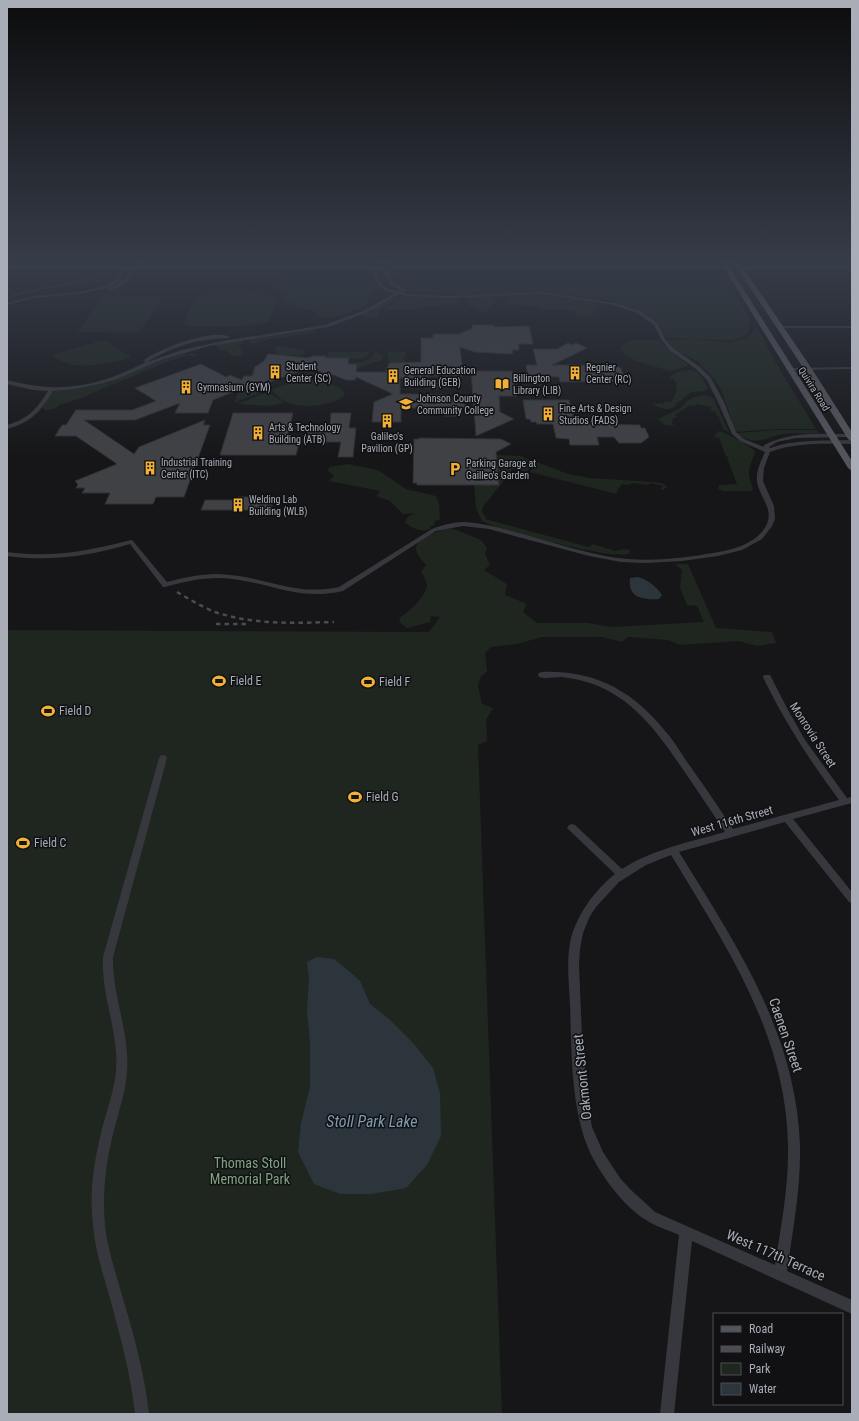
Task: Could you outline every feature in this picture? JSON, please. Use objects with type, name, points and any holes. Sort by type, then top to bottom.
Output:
[{"type":"main road","name":"Quivira Road","points":[[763,326],[852,468]]},
{"type":"main road","name":"Quivira Road","points":[[779,327],[808,369],[851,439]]},
{"type":"street","points":[[7,382],[28,387],[52,388],[92,384],[182,352],[215,344],[324,326]]},
{"type":"street","points":[[657,326],[663,339],[671,349],[698,368],[709,379],[721,402],[734,433],[744,441],[768,451],[785,445],[833,439]]},
{"type":"street","points":[[779,327],[852,327]]},
{"type":"street","points":[[123,374],[156,354],[183,342],[210,338],[263,336]]},
{"type":"street","points":[[789,369],[852,368]]},
{"type":"street","points":[[7,427],[18,424],[33,416],[52,388]]},
{"type":"street","points":[[744,441],[776,441],[796,436],[851,439]]},
{"type":"street","points":[[7,554],[40,558],[62,557],[97,552],[131,542],[164,585],[186,579],[221,576],[243,579],[310,594],[330,592],[340,589],[427,534],[443,527],[453,525],[474,524],[489,527],[598,556],[620,560],[641,561],[693,558],[732,551],[752,543],[766,532],[771,523],[772,514],[771,505],[761,483],[760,475],[768,451],[766,446],[776,441]]},
{"type":"street","points":[[542,675],[556,673],[586,678],[612,690],[639,708],[652,720],[664,735],[731,833]]},
{"type":"street","name":"Monrovia Street","points":[[767,677],[791,726],[808,752],[848,801]]},
{"type":"street","points":[[142,1414],[133,1365],[99,1226],[98,1196],[101,1164],[117,1100],[122,1061],[119,1032],[107,976],[108,957],[163,758]]},
{"type":"street","name":"West 116th Street","points":[[622,875],[642,862],[673,850],[848,801]]},
{"type":"street","points":[[787,818],[852,899]]},
{"type":"street","points":[[572,828],[622,875]]},
{"type":"street","name":"Caenen Street","points":[[673,850],[725,936],[753,987],[771,1028],[781,1061],[790,1101],[794,1145],[792,1187],[780,1274]]},
{"type":"street","name":"Oakmont Street","points":[[622,875],[605,889],[592,905],[581,926],[574,951],[577,1049],[583,1111],[593,1145],[605,1169],[614,1181],[628,1197],[651,1216],[686,1233]]},
{"type":"street","points":[[667,1414],[686,1233]]},
{"type":"street","name":"West 117th Terrace","points":[[686,1233],[852,1307]]},
{"type":"green space","points":[[81,326],[143,326],[139,333],[77,332]]},
{"type":"green space","points":[[661,326],[748,326],[750,328],[743,337],[730,340],[668,338],[665,337],[662,331],[664,330]]},
{"type":"green space","points":[[755,328],[758,329],[773,358],[816,429],[775,429],[736,432],[722,393],[723,392],[713,378],[698,362],[673,348],[667,341],[692,339],[730,343],[747,339]]},
{"type":"green space","points":[[313,329],[319,332],[259,341],[259,343],[250,343],[249,340]]},
{"type":"green space","points":[[659,340],[669,351],[689,366],[670,371],[636,361],[623,353],[621,348],[627,342]]},
{"type":"green space","points":[[100,341],[105,341],[131,357],[102,364],[80,365],[60,361],[53,355]]},
{"type":"green space","points":[[241,341],[243,344],[238,344],[244,354],[239,357],[230,354],[226,350],[220,350],[216,346],[218,344]]},
{"type":"green space","points":[[275,346],[305,350],[302,355],[277,355]]},
{"type":"green space","points":[[375,351],[383,355],[382,360],[363,366],[355,371],[357,364],[353,363],[370,359]]},
{"type":"green space","points":[[388,351],[407,352],[405,355],[406,358],[401,359],[405,360],[405,362],[394,362],[388,360]]},
{"type":"green space","points":[[190,352],[183,355],[194,353],[197,356],[192,357],[189,355],[164,363],[112,385],[106,382],[158,361]]},
{"type":"green space","points":[[329,352],[369,352],[367,356],[361,359],[325,358],[328,356]]},
{"type":"green space","points":[[691,370],[700,375],[708,389],[690,393],[676,403],[677,405],[667,409],[652,404],[664,403],[666,401],[671,402],[677,391],[677,383],[673,379],[668,378],[678,372]]},
{"type":"green space","points":[[425,380],[437,380],[452,387],[447,389],[425,389]]},
{"type":"green space","points":[[317,381],[339,387],[344,392],[344,396],[330,403],[305,406],[282,400],[272,391],[279,387],[293,383]]},
{"type":"green space","points":[[104,382],[111,385],[84,397],[57,406],[57,408],[46,410],[42,408],[51,393],[55,391]]},
{"type":"green space","points":[[238,392],[262,392],[235,402]]},
{"type":"green space","points":[[265,393],[270,394],[285,403],[267,406],[238,404]]},
{"type":"green space","points":[[706,395],[713,398],[729,432],[724,430],[719,419],[721,418],[718,417],[715,411],[710,411],[711,407],[697,404],[694,406],[690,405],[675,415],[678,417],[673,418],[672,424],[676,426],[665,425],[658,419],[679,409],[690,399]]},
{"type":"green space","points":[[776,430],[817,430],[818,433],[784,434],[755,441],[737,433]]},
{"type":"green space","points":[[719,431],[737,439],[755,451],[749,471],[753,489],[751,491],[723,491],[718,489],[719,485],[737,484],[727,458],[728,456],[726,456],[719,438],[713,437]]},
{"type":"green space","points":[[496,455],[521,456],[534,462],[527,472],[513,469],[483,507],[482,512],[486,517],[485,519],[589,547],[593,544],[615,551],[625,549],[630,550],[630,553],[623,555],[595,552],[507,530],[482,521],[476,508],[474,485],[499,485]]},
{"type":"green space","points":[[537,462],[568,474],[590,478],[654,482],[664,484],[667,487],[663,490],[661,489],[663,486],[650,483],[648,485],[634,483],[627,485],[622,484],[616,493],[621,495],[530,472]]},
{"type":"green space","points":[[348,464],[373,469],[381,472],[406,489],[436,496],[439,504],[440,520],[435,521],[434,526],[430,526],[430,529],[417,529],[405,522],[408,517],[414,513],[403,514],[390,501],[376,496],[380,491],[329,481],[334,476],[328,471],[329,467]]},
{"type":"green space","name":"Thomas Stoll Memorial Park","points":[[447,529],[454,529],[481,540],[487,548],[485,554],[490,565],[484,570],[507,584],[505,595],[527,604],[523,612],[537,623],[588,623],[612,627],[704,622],[697,606],[687,605],[680,588],[682,570],[675,564],[688,564],[716,628],[772,632],[776,643],[757,646],[738,641],[680,645],[668,640],[628,637],[622,642],[602,637],[542,637],[517,644],[491,647],[485,653],[487,672],[481,676],[478,686],[482,704],[493,708],[486,720],[487,741],[478,745],[502,1414],[7,1414],[7,630],[429,632],[440,617],[431,616],[430,622],[407,628],[399,622],[400,618],[420,600],[426,591],[426,582],[421,572],[426,565],[417,553],[417,545],[428,536]]},
{"type":"water","points":[[638,577],[645,580],[657,589],[662,595],[659,599],[642,598],[634,594],[631,590],[630,578]]},
{"type":"water","name":"Stoll Park Lake","points":[[317,957],[334,959],[360,981],[370,1004],[388,1018],[414,1044],[433,1068],[440,1093],[441,1136],[427,1165],[406,1188],[372,1194],[340,1194],[314,1184],[298,1152],[301,1123],[310,1087],[310,1043],[307,1010],[309,978],[307,962]]},
{"type":"building","points":[[472,326],[529,326],[533,344],[518,344],[519,350],[512,350],[513,354],[475,352],[460,347],[463,376],[429,376],[424,377],[424,379],[400,378],[400,394],[419,394],[426,398],[427,394],[447,395],[470,408],[461,408],[461,416],[444,416],[444,408],[401,408],[401,422],[372,422],[374,402],[393,394],[356,377],[355,380],[346,380],[334,375],[327,375],[313,368],[299,368],[299,371],[251,389],[253,384],[213,400],[208,413],[175,413],[180,403],[135,420],[84,420],[134,454],[139,447],[205,420],[203,425],[210,425],[184,497],[156,497],[153,504],[105,504],[110,493],[82,493],[85,488],[76,488],[78,484],[75,481],[117,464],[76,436],[55,436],[62,425],[66,425],[76,410],[132,410],[156,401],[135,388],[201,364],[226,377],[230,375],[242,380],[244,376],[252,376],[255,367],[264,361],[268,354],[308,358],[314,356],[326,356],[325,358],[349,358],[348,364],[357,364],[356,372],[386,372],[389,363],[421,362],[421,338],[433,338],[433,334],[459,334],[473,328]]},
{"type":"building","name":"Regnier Center (RC)","points":[[568,343],[573,345],[576,343],[587,348],[552,365],[602,365],[603,367],[618,367],[621,368],[623,375],[619,375],[623,381],[560,382],[559,377],[528,376],[526,365],[537,365],[533,349],[557,349]]},
{"type":"building","points":[[471,371],[512,371],[517,396],[499,396],[500,412],[514,419],[476,436]]},
{"type":"building","points":[[523,400],[569,400],[574,421],[587,421],[588,424],[640,425],[641,428],[645,428],[649,437],[641,443],[619,443],[614,437],[597,437],[599,445],[570,445],[569,439],[556,438],[553,424],[537,424],[536,422],[531,422],[530,419],[526,419]]},
{"type":"building","name":"Arts & Technology Building (ATB)","points":[[233,413],[293,413],[286,443],[299,443],[296,455],[220,455]]},
{"type":"building","points":[[331,413],[351,413],[349,428],[356,428],[353,457],[338,457],[341,442],[306,442],[309,428],[319,428],[319,425],[330,425]]},
{"type":"building","name":"Parking Garage at Gailleo's Garden","points":[[419,438],[501,439],[511,444],[496,452],[499,485],[417,485],[417,483],[413,483],[414,439],[420,439]]},
{"type":"building","name":"Welding Lab Building (WLB)","points":[[238,497],[260,497],[259,500],[273,500],[271,510],[201,510],[205,500],[237,500]]},
{"type":"railway","points":[[177,592],[215,612],[244,619],[274,622],[334,622]]},
{"type":"railway","points":[[216,624],[246,624]]},
{"type":"place","name":"Student Center (SC)","points":[[275,372]]},
{"type":"place","name":"Regnier Center (RC)","points":[[575,373]]},
{"type":"place","name":"General Education Building (GEB)","points":[[393,376]]},
{"type":"place","name":"Billington Library (LIB)","points":[[502,384]]},
{"type":"place","name":"Gymnasium (GYM)","points":[[186,387]]},
{"type":"place","name":"Johnson County Community College","points":[[406,404]]},
{"type":"place","name":"Fine Arts & Design Studios (FADS)","points":[[548,414]]},
{"type":"place","name":"Galileo's Pavilion (GP)","points":[[387,421]]},
{"type":"place","name":"Arts & Technology Building (ATB)","points":[[258,433]]},
{"type":"place","name":"Industrial Training Center (ITC)","points":[[150,468]]},
{"type":"place","name":"Parking Garage at Gailleo's Garden","points":[[455,469]]},
{"type":"place","name":"Welding Lab Building (WLB)","points":[[238,505]]},
{"type":"place","name":"Field E","points":[[219,681]]},
{"type":"place","name":"Field F","points":[[368,682]]},
{"type":"place","name":"Field D","points":[[48,711]]},
{"type":"place","name":"Field G","points":[[355,797]]},
{"type":"place","name":"Field C","points":[[23,843]]}]
